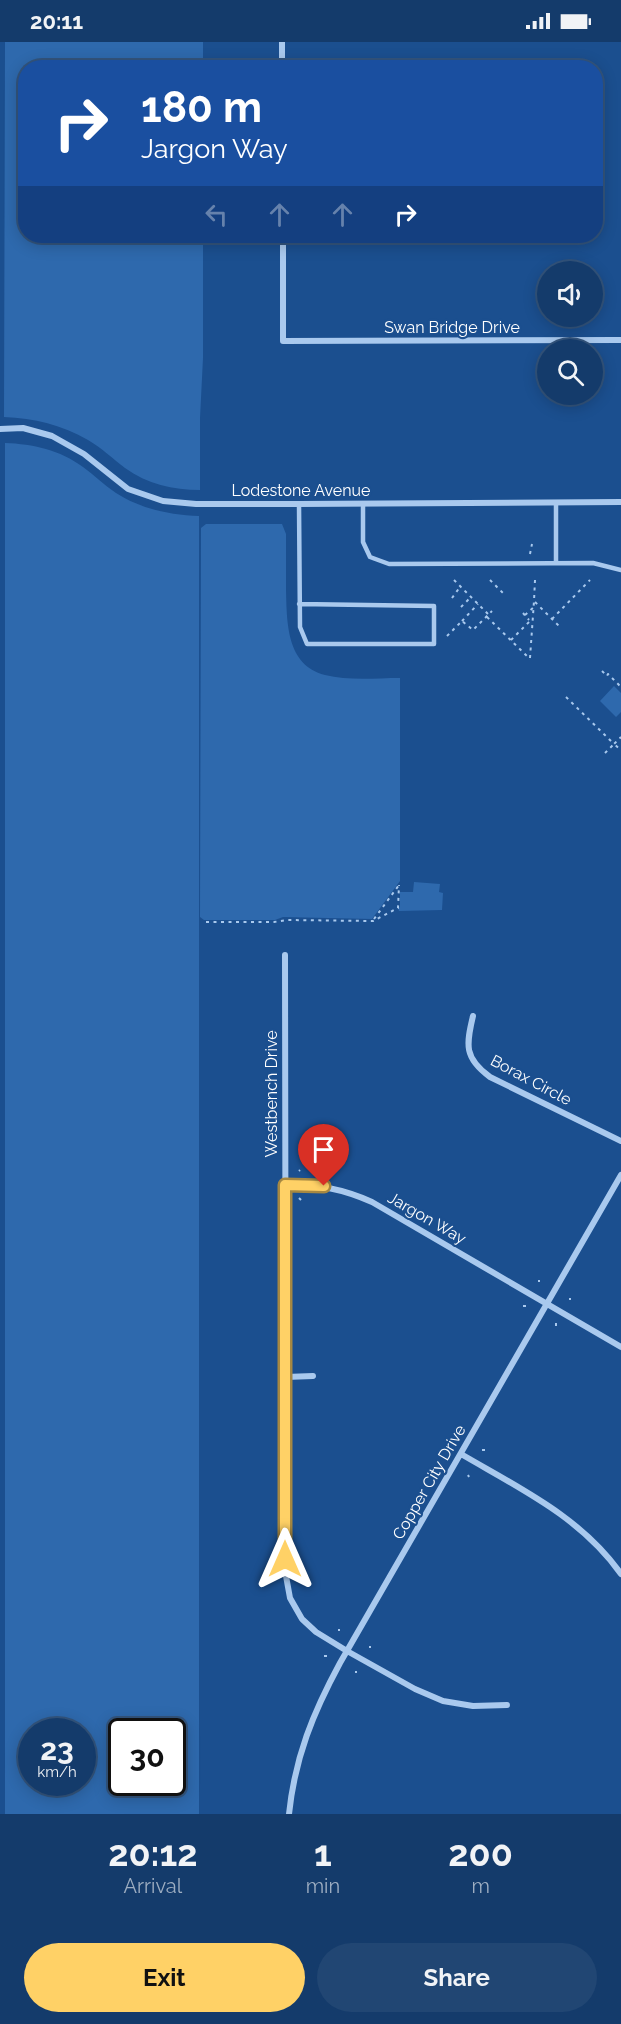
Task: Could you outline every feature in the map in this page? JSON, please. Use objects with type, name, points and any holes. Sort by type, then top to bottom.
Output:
[{"type":"street","points":[[282,42],[282,60]]},
{"type":"street","name":"Swan Bridge Drive","points":[[283,243],[283,341],[621,340]]},
{"type":"street","name":"Lodestone Avenue","points":[[0,429],[23,428],[52,436],[84,454],[128,489],[163,501],[196,504],[621,502]]},
{"type":"street","name":"Westbench Drive","points":[[285,955],[285,1565],[287,1589],[297,1612],[308,1626],[415,1689],[443,1701],[473,1706],[507,1705]]},
{"type":"street","name":"Borax Circle","points":[[473,1016],[468,1046],[472,1060],[480,1070],[621,1141]]},
{"type":"street","name":"Copper City Drive","points":[[289,1814],[300,1756],[312,1718],[347,1651],[621,1175]]},
{"type":"street","name":"Jargon Way","points":[[285,1185],[324,1186],[355,1194],[547,1302],[621,1347]]},
{"type":"street","points":[[286,1377],[313,1376]]},
{"type":"street","points":[[461,1454],[513,1483],[571,1522],[600,1547],[621,1574]]},
{"type":"lane","points":[[556,503],[556,563]]},
{"type":"lane","points":[[299,504],[299,604],[300,627],[307,644],[434,644],[434,606],[299,604]]},
{"type":"lane","points":[[363,504],[363,542],[370,557],[389,564],[593,563],[621,570]]},
{"type":"path","points":[[530,554],[532,544]]},
{"type":"path","points":[[454,580],[510,641],[530,659],[535,580]]},
{"type":"path","points":[[490,580],[505,595]]},
{"type":"path","points":[[552,619],[590,580]]},
{"type":"path","points":[[452,598],[460,587]]},
{"type":"path","points":[[460,607],[471,597]]},
{"type":"path","points":[[534,601],[559,626]]},
{"type":"path","points":[[447,636],[478,604]]},
{"type":"path","points":[[531,621],[524,614],[534,607]]},
{"type":"path","points":[[462,621],[472,630],[492,611]]},
{"type":"path","points":[[510,641],[531,621]]},
{"type":"path","points":[[602,671],[621,687]]},
{"type":"path","points":[[566,696],[621,750]]},
{"type":"path","points":[[605,753],[621,737]]},
{"type":"path","points":[[206,922],[373,921],[398,908],[399,885],[373,921]]},
{"type":"shaded area","points":[[5,42],[203,42],[203,60],[18,60],[18,243],[203,243],[200,490],[170,487],[133,474],[93,443],[58,426],[4,417]]},
{"type":"shaded area","points":[[5,443],[36,447],[65,456],[116,493],[146,507],[167,513],[199,516],[199,1814],[5,1814]]},
{"type":"shaded area","points":[[206,524],[282,524],[286,534],[288,628],[296,652],[312,670],[343,678],[400,678],[400,881],[372,919],[283,917],[275,920],[204,920],[200,917],[201,528]]},
{"type":"shaded area","points":[[614,686],[621,693],[621,712],[616,717],[600,701]]},
{"type":"shaded area","points":[[414,882],[440,884],[439,892],[443,893],[442,910],[399,911],[400,892],[413,892]]},
{"type":"route","points":[[285,1559],[285,1185],[324,1186]]}]
